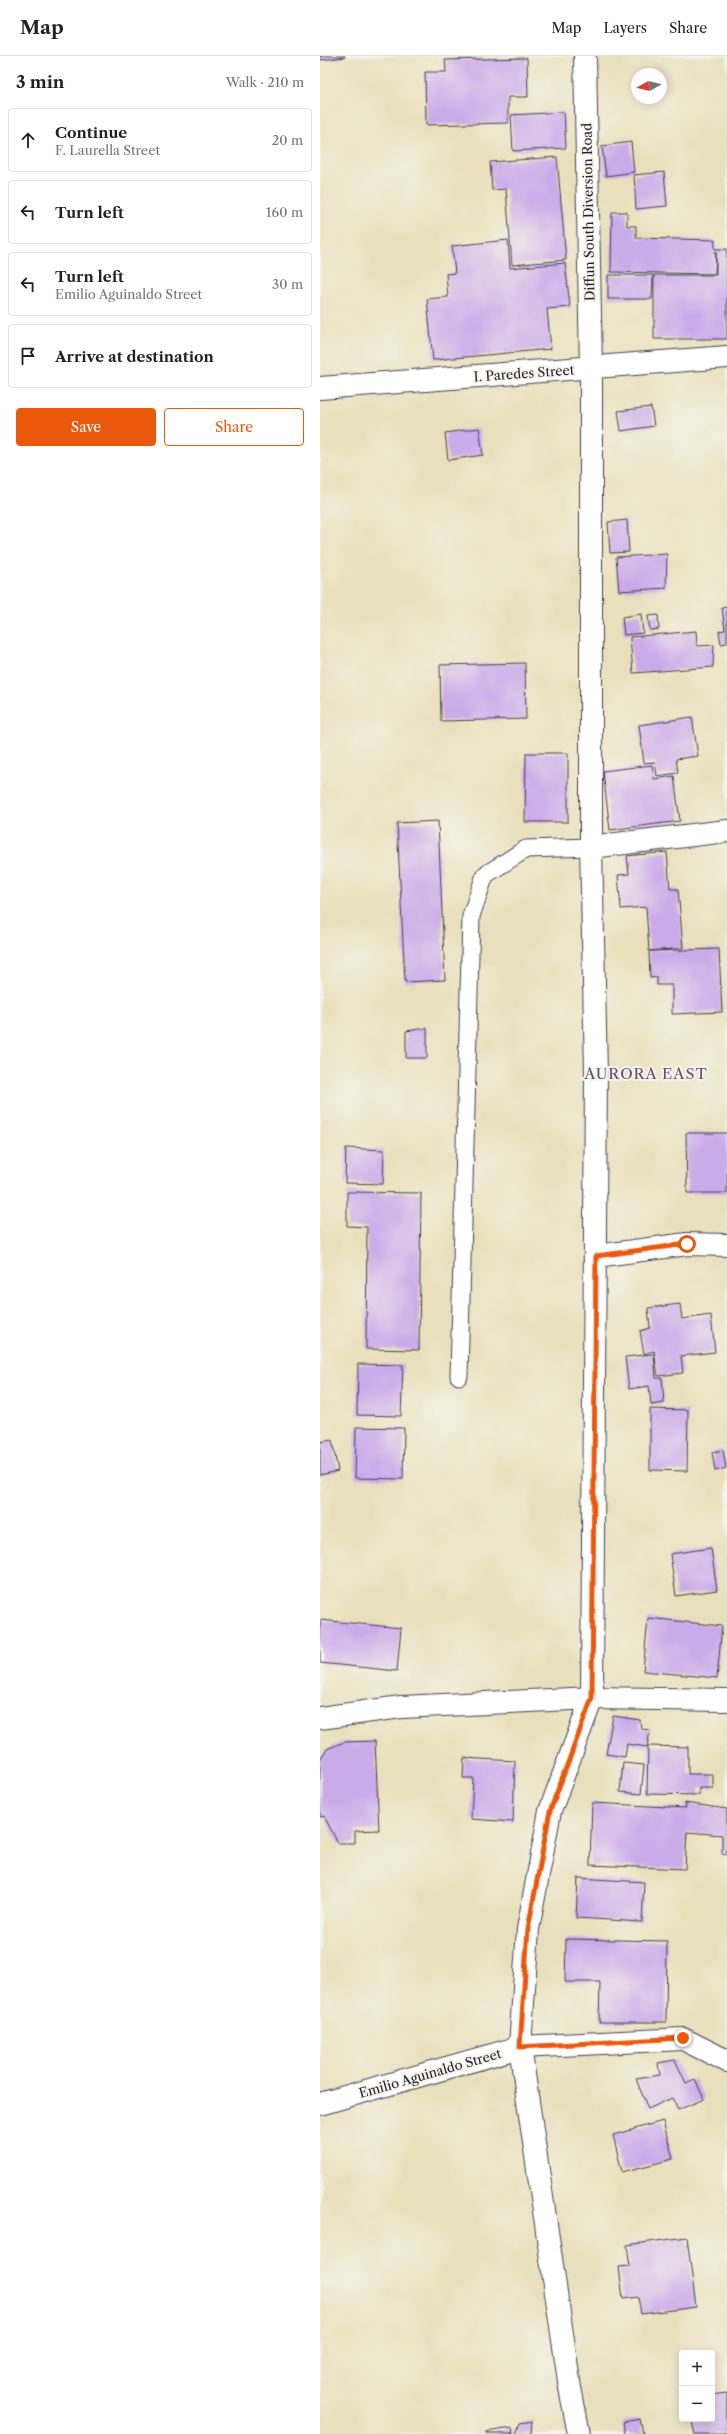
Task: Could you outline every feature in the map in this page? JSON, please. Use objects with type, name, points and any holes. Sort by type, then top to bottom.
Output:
[{"type":"street","name":"Diffun South Diversion Road","points":[[579,2434],[570,2388],[520,2047],[528,1929],[550,1811],[592,1698],[596,1072],[591,847],[591,368],[585,56]]},
{"type":"street","name":"I. Paredes Street","points":[[320,388],[727,357]]},
{"type":"street","points":[[591,847],[727,831]]},
{"type":"street","points":[[596,1256],[687,1244],[727,1245]]},
{"type":"street","points":[[320,1718],[401,1707],[592,1698],[727,1700]]},
{"type":"street","name":"Emilio Aguinaldo Street","points":[[320,2104],[520,2047],[683,2038],[727,2061]]},
{"type":"lane","points":[[459,1376],[471,916],[485,875],[526,849],[591,847]]},
{"type":"building","points":[[320,56],[345,56],[345,57],[320,60]]},
{"type":"building","points":[[527,58],[528,97],[508,97],[508,123],[426,125],[425,72],[446,72],[445,60]]},
{"type":"building","points":[[564,112],[566,148],[513,151],[511,115]]},
{"type":"building","points":[[631,142],[634,172],[606,176],[602,146]]},
{"type":"building","points":[[557,157],[566,260],[512,265],[506,189],[492,190],[490,162]]},
{"type":"building","points":[[664,172],[667,206],[636,209],[634,175]]},
{"type":"building","points":[[612,212],[627,212],[627,226],[636,226],[636,238],[715,240],[715,249],[727,249],[727,339],[654,339],[654,275],[716,275],[716,251],[715,274],[611,272]]},
{"type":"building","points":[[508,240],[510,268],[565,263],[570,307],[547,309],[551,349],[433,360],[427,299],[448,297],[446,274],[455,273],[452,246]]},
{"type":"building","points":[[608,275],[653,275],[652,299],[608,299]]},
{"type":"building","points":[[651,407],[654,426],[621,431],[618,411]]},
{"type":"building","points":[[479,428],[483,455],[448,460],[445,433]]},
{"type":"building","points":[[627,520],[629,552],[610,553],[608,522]]},
{"type":"building","points":[[667,554],[666,588],[619,591],[616,557]]},
{"type":"building","points":[[727,607],[727,643],[721,644],[719,631],[725,630],[722,608]]},
{"type":"building","points":[[641,614],[643,633],[624,635],[622,617]]},
{"type":"building","points":[[658,615],[659,629],[650,630],[648,616]]},
{"type":"building","points":[[696,631],[697,646],[714,645],[713,667],[633,673],[630,637]]},
{"type":"building","points":[[525,663],[526,719],[441,721],[440,665]]},
{"type":"building","points":[[692,717],[698,756],[676,759],[678,773],[657,776],[655,762],[644,763],[639,725]]},
{"type":"building","points":[[526,753],[568,753],[568,822],[525,822]]},
{"type":"building","points":[[652,765],[654,779],[674,776],[680,821],[610,830],[603,771]]},
{"type":"building","points":[[438,821],[445,980],[405,982],[397,823]]},
{"type":"building","points":[[667,852],[670,889],[678,889],[683,948],[649,951],[646,907],[621,909],[618,875],[629,874],[627,856]]},
{"type":"building","points":[[719,949],[722,1012],[672,1014],[672,985],[657,985],[657,977],[650,978],[649,951]]},
{"type":"building","points":[[427,1028],[427,1058],[406,1058],[406,1031]]},
{"type":"building","points":[[686,1133],[727,1133],[727,1193],[687,1193]]},
{"type":"building","points":[[346,1148],[384,1150],[383,1184],[345,1183]]},
{"type":"building","points":[[347,1192],[421,1193],[419,1350],[366,1349],[367,1227],[347,1226]]},
{"type":"building","points":[[680,1304],[682,1319],[711,1315],[715,1352],[681,1356],[683,1373],[658,1376],[654,1351],[644,1354],[640,1331],[650,1328],[648,1308]]},
{"type":"building","points":[[654,1354],[656,1378],[662,1378],[664,1403],[651,1405],[649,1386],[629,1389],[625,1357]]},
{"type":"building","points":[[358,1364],[403,1365],[401,1416],[357,1415]]},
{"type":"building","points":[[650,1409],[688,1410],[687,1471],[650,1470]]},
{"type":"building","points":[[356,1427],[404,1428],[403,1479],[355,1478]]},
{"type":"building","points":[[332,1440],[338,1471],[320,1475],[320,1442]]},
{"type":"building","points":[[723,1450],[726,1468],[715,1471],[712,1452]]},
{"type":"building","points":[[711,1548],[717,1590],[676,1596],[670,1554]]},
{"type":"building","points":[[648,1618],[722,1626],[717,1678],[643,1671]]},
{"type":"building","points":[[320,1620],[401,1628],[397,1671],[320,1663]]},
{"type":"building","points":[[613,1716],[640,1720],[641,1729],[650,1730],[647,1747],[627,1744],[625,1757],[606,1754]]},
{"type":"building","points":[[375,1741],[379,1830],[355,1831],[355,1843],[338,1843],[324,1816],[320,1817],[320,1759],[327,1749],[344,1742]]},
{"type":"building","points":[[648,1746],[688,1747],[688,1774],[713,1774],[713,1788],[699,1788],[699,1795],[647,1794]]},
{"type":"building","points":[[464,1758],[515,1761],[513,1822],[471,1819],[473,1778],[463,1778]]},
{"type":"building","points":[[623,1763],[644,1765],[641,1794],[620,1792]]},
{"type":"building","points":[[592,1803],[686,1808],[685,1803],[727,1809],[727,1855],[722,1854],[722,1835],[687,1832],[685,1869],[590,1865]]},
{"type":"building","points":[[578,1878],[644,1882],[642,1922],[576,1918]]},
{"type":"building","points":[[566,1939],[667,1941],[666,2022],[599,2022],[600,1982],[565,1982]]},
{"type":"building","points":[[675,2060],[686,2083],[695,2079],[704,2099],[678,2110],[672,2098],[648,2109],[636,2079],[660,2075],[658,2063]]},
{"type":"building","points":[[663,2121],[673,2159],[622,2172],[613,2135]]},
{"type":"building","points":[[687,2237],[696,2307],[641,2314],[638,2297],[623,2299],[619,2267],[630,2266],[627,2245]]},
{"type":"building","points":[[727,2393],[727,2434],[695,2434],[692,2422],[715,2422],[715,2395]]},
{"type":"building","points":[[640,2419],[643,2434],[625,2434],[623,2422]]},
{"type":"building","points":[[532,2421],[531,2434],[516,2434],[520,2423]]},
{"type":"building","points":[[512,2428],[513,2434],[487,2434],[486,2432]]},
{"type":"district","name":"AURORA EAST","points":[[646,1074]]},
{"type":"route","points":[[683,2038],[520,2047],[528,1929],[550,1811],[592,1698],[596,1256],[687,1244]]}]
